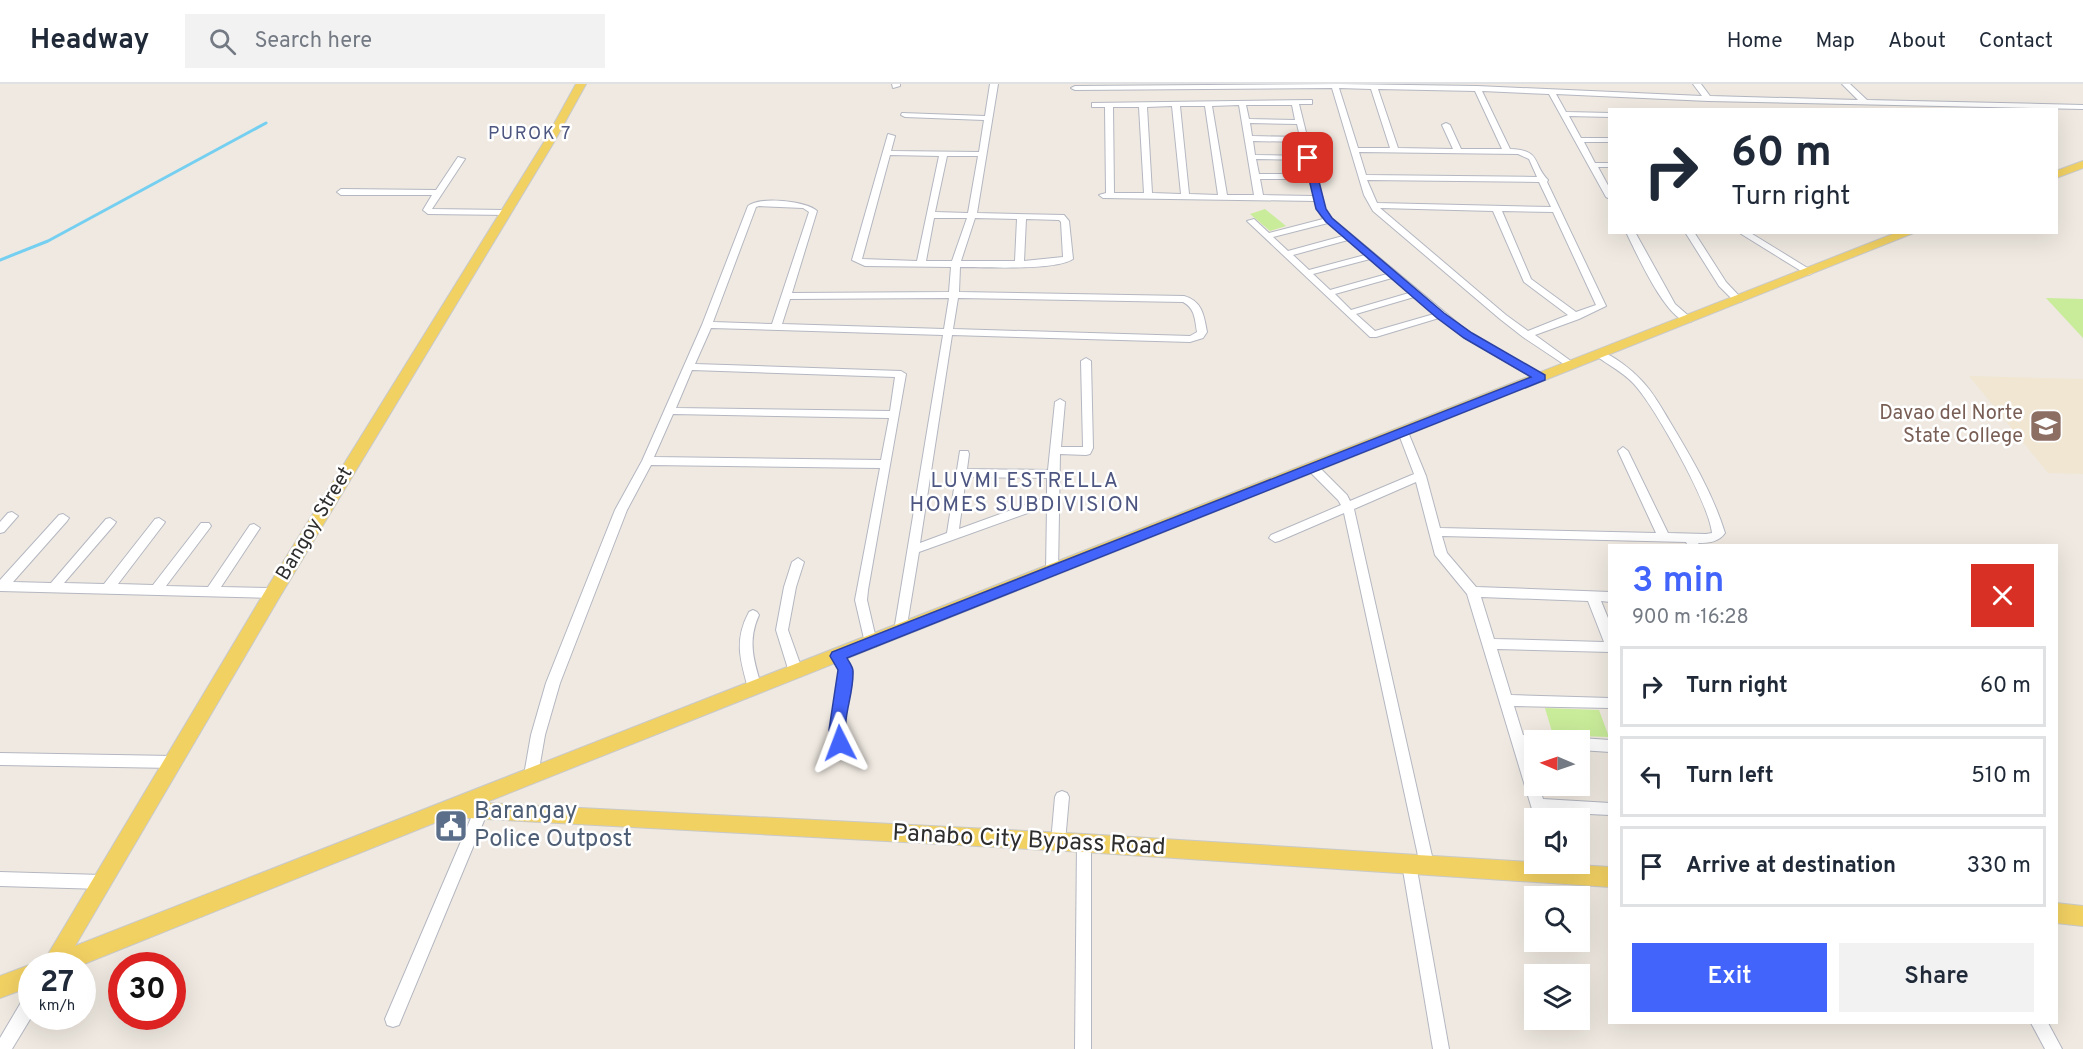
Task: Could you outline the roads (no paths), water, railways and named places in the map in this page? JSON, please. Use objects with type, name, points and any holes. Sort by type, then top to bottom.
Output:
[{"type":"main road","name":"Bangoy Street","points":[[60,952],[273,593],[581,84]]},
{"type":"main road","points":[[2058,174],[2083,164]]},
{"type":"main road","points":[[87,952],[1905,234]]},
{"type":"main road","name":"Panabo City Bypass Road","points":[[447,810],[1084,843],[1418,865],[1524,868]]},
{"type":"main road","name":"Panabo City Bypass Road","points":[[1586,874],[1608,878]]},
{"type":"main road","points":[[2058,914],[2083,916]]},
{"type":"main road","points":[[0,987],[18,980]]},
{"type":"street","points":[[900,631],[954,296],[956,263],[972,215],[994,84]]},
{"type":"street","points":[[1567,84],[1573,93]]},
{"type":"street","points":[[1697,84],[1708,99]]},
{"type":"street","points":[[1846,84],[1865,102]]},
{"type":"street","points":[[1075,88],[1268,85],[1477,88],[1506,86],[1573,93],[1708,99],[2083,107]]},
{"type":"street","points":[[1335,86],[1373,205],[1526,335],[1571,366]]},
{"type":"street","points":[[1374,87],[1395,150]]},
{"type":"street","points":[[1188,88],[1192,104]]},
{"type":"street","points":[[1477,88],[1507,152]]},
{"type":"street","points":[[1551,91],[1608,193]]},
{"type":"street","points":[[1294,102],[1318,199],[1323,213],[1329,220],[1414,294],[1468,336],[1541,378]]},
{"type":"street","points":[[1095,105],[1309,102]]},
{"type":"street","points":[[1208,103],[1223,197]]},
{"type":"street","points":[[1242,103],[1259,198]]},
{"type":"street","points":[[1143,104],[1148,196]]},
{"type":"street","points":[[1176,104],[1185,196]]},
{"type":"street","points":[[1109,105],[1106,195],[1318,199]]},
{"type":"street","points":[[1563,114],[1608,115]]},
{"type":"street","points":[[905,116],[987,118]]},
{"type":"street","points":[[1245,121],[1299,122]]},
{"type":"street","points":[[1446,125],[1458,152]]},
{"type":"street","points":[[891,136],[857,260],[865,263],[1059,263],[1068,259],[1064,219],[1055,216],[930,215]]},
{"type":"street","points":[[1248,138],[1304,140]]},
{"type":"street","points":[[1578,140],[1608,140]]},
{"type":"street","points":[[1355,150],[1507,152],[1529,155],[1544,180],[1601,302],[1599,308],[1526,335]]},
{"type":"street","points":[[886,153],[982,154]]},
{"type":"street","points":[[921,263],[943,154]]},
{"type":"street","points":[[1251,157],[1308,158]]},
{"type":"street","points":[[462,159],[428,211],[505,213]]},
{"type":"street","points":[[1592,165],[1608,165]]},
{"type":"street","points":[[1255,177],[1313,177]]},
{"type":"street","points":[[1363,177],[1544,180]]},
{"type":"street","points":[[341,192],[438,193]]},
{"type":"street","points":[[531,775],[540,727],[553,683],[621,510],[670,411],[707,325],[752,206],[755,204],[805,206],[813,211],[776,328]]},
{"type":"street","points":[[1373,205],[1557,210]]},
{"type":"street","points":[[1497,209],[1527,280],[1576,317]]},
{"type":"street","points":[[1019,263],[1022,216]]},
{"type":"street","points":[[1267,236],[1329,220]]},
{"type":"street","points":[[1251,222],[1373,335],[1441,315]]},
{"type":"street","points":[[1631,234],[1671,306],[1688,320]]},
{"type":"street","points":[[1690,234],[1722,284],[1738,300]]},
{"type":"street","points":[[1745,234],[1809,272]]},
{"type":"street","points":[[1287,254],[1349,237]]},
{"type":"street","points":[[1307,273],[1371,256]]},
{"type":"street","points":[[1328,293],[1392,275]]},
{"type":"street","points":[[1350,313],[1414,294]]},
{"type":"street","points":[[707,325],[1190,339],[1200,336],[1202,332],[1195,306],[1184,299],[787,296]]},
{"type":"street","points":[[1435,532],[1664,538],[1692,542],[1710,538],[1719,533],[1691,471],[1648,394],[1629,374],[1600,354]]},
{"type":"street","points":[[1056,450],[1086,451],[1088,448],[1086,361]]},
{"type":"street","points":[[687,367],[896,372],[901,376],[861,590],[861,600],[871,642]]},
{"type":"street","points":[[1052,571],[1053,474],[1060,402]]},
{"type":"street","points":[[670,411],[895,415]]},
{"type":"street","points":[[1403,432],[1420,476],[1441,555],[1473,592],[1539,808]]},
{"type":"street","points":[[1623,451],[1664,538]]},
{"type":"street","points":[[952,536],[963,454]]},
{"type":"street","points":[[647,461],[885,464]]},
{"type":"street","points":[[1313,468],[1343,498],[1348,508],[1418,865],[1441,1049]]},
{"type":"street","points":[[962,473],[1053,474]]},
{"type":"street","points":[[1275,538],[1420,476]]},
{"type":"street","points":[[912,550],[1052,500]]},
{"type":"street","points":[[0,529],[12,516]]},
{"type":"street","points":[[1,586],[63,518]]},
{"type":"street","points":[[54,587],[110,522]]},
{"type":"street","points":[[108,588],[159,522]]},
{"type":"street","points":[[157,589],[205,526]]},
{"type":"street","points":[[212,591],[255,528]]},
{"type":"street","points":[[796,672],[782,630],[790,587],[798,562]]},
{"type":"street","points":[[1,586],[273,593]]},
{"type":"street","points":[[1473,592],[1608,597]]},
{"type":"street","points":[[1593,597],[1608,636]]},
{"type":"street","points":[[753,615],[745,630],[743,643],[755,688]]},
{"type":"street","points":[[1489,644],[1608,647]]},
{"type":"street","points":[[837,656],[846,670],[836,730],[840,743]]},
{"type":"street","points":[[1506,700],[1608,703]]},
{"type":"street","points":[[1517,740],[1524,740]]},
{"type":"street","points":[[1590,745],[1608,746]]},
{"type":"street","points":[[0,759],[173,762]]},
{"type":"street","points":[[1058,842],[1062,797]]},
{"type":"street","points":[[1590,810],[1608,809]]},
{"type":"street","points":[[393,1019],[481,811]]},
{"type":"street","points":[[1083,1049],[1084,843]]},
{"type":"street","points":[[0,879],[102,882]]},
{"type":"street","points":[[3,1049],[18,1024]]},
{"type":"street","points":[[2040,1024],[2054,1049]]},
{"type":"waterway","points":[[0,260],[48,241],[266,123]]},
{"type":"place","name":"Davao del Norte State College","points":[[2046,426]]},
{"type":"place","name":"Barangay Police Outpost","points":[[451,826]]},
{"type":"district","name":"PUROK 7","points":[[530,134]]},
{"type":"district","name":"LUVMI ESTRELLA HOMES SUBDIVISION","points":[[1025,493]]}]
